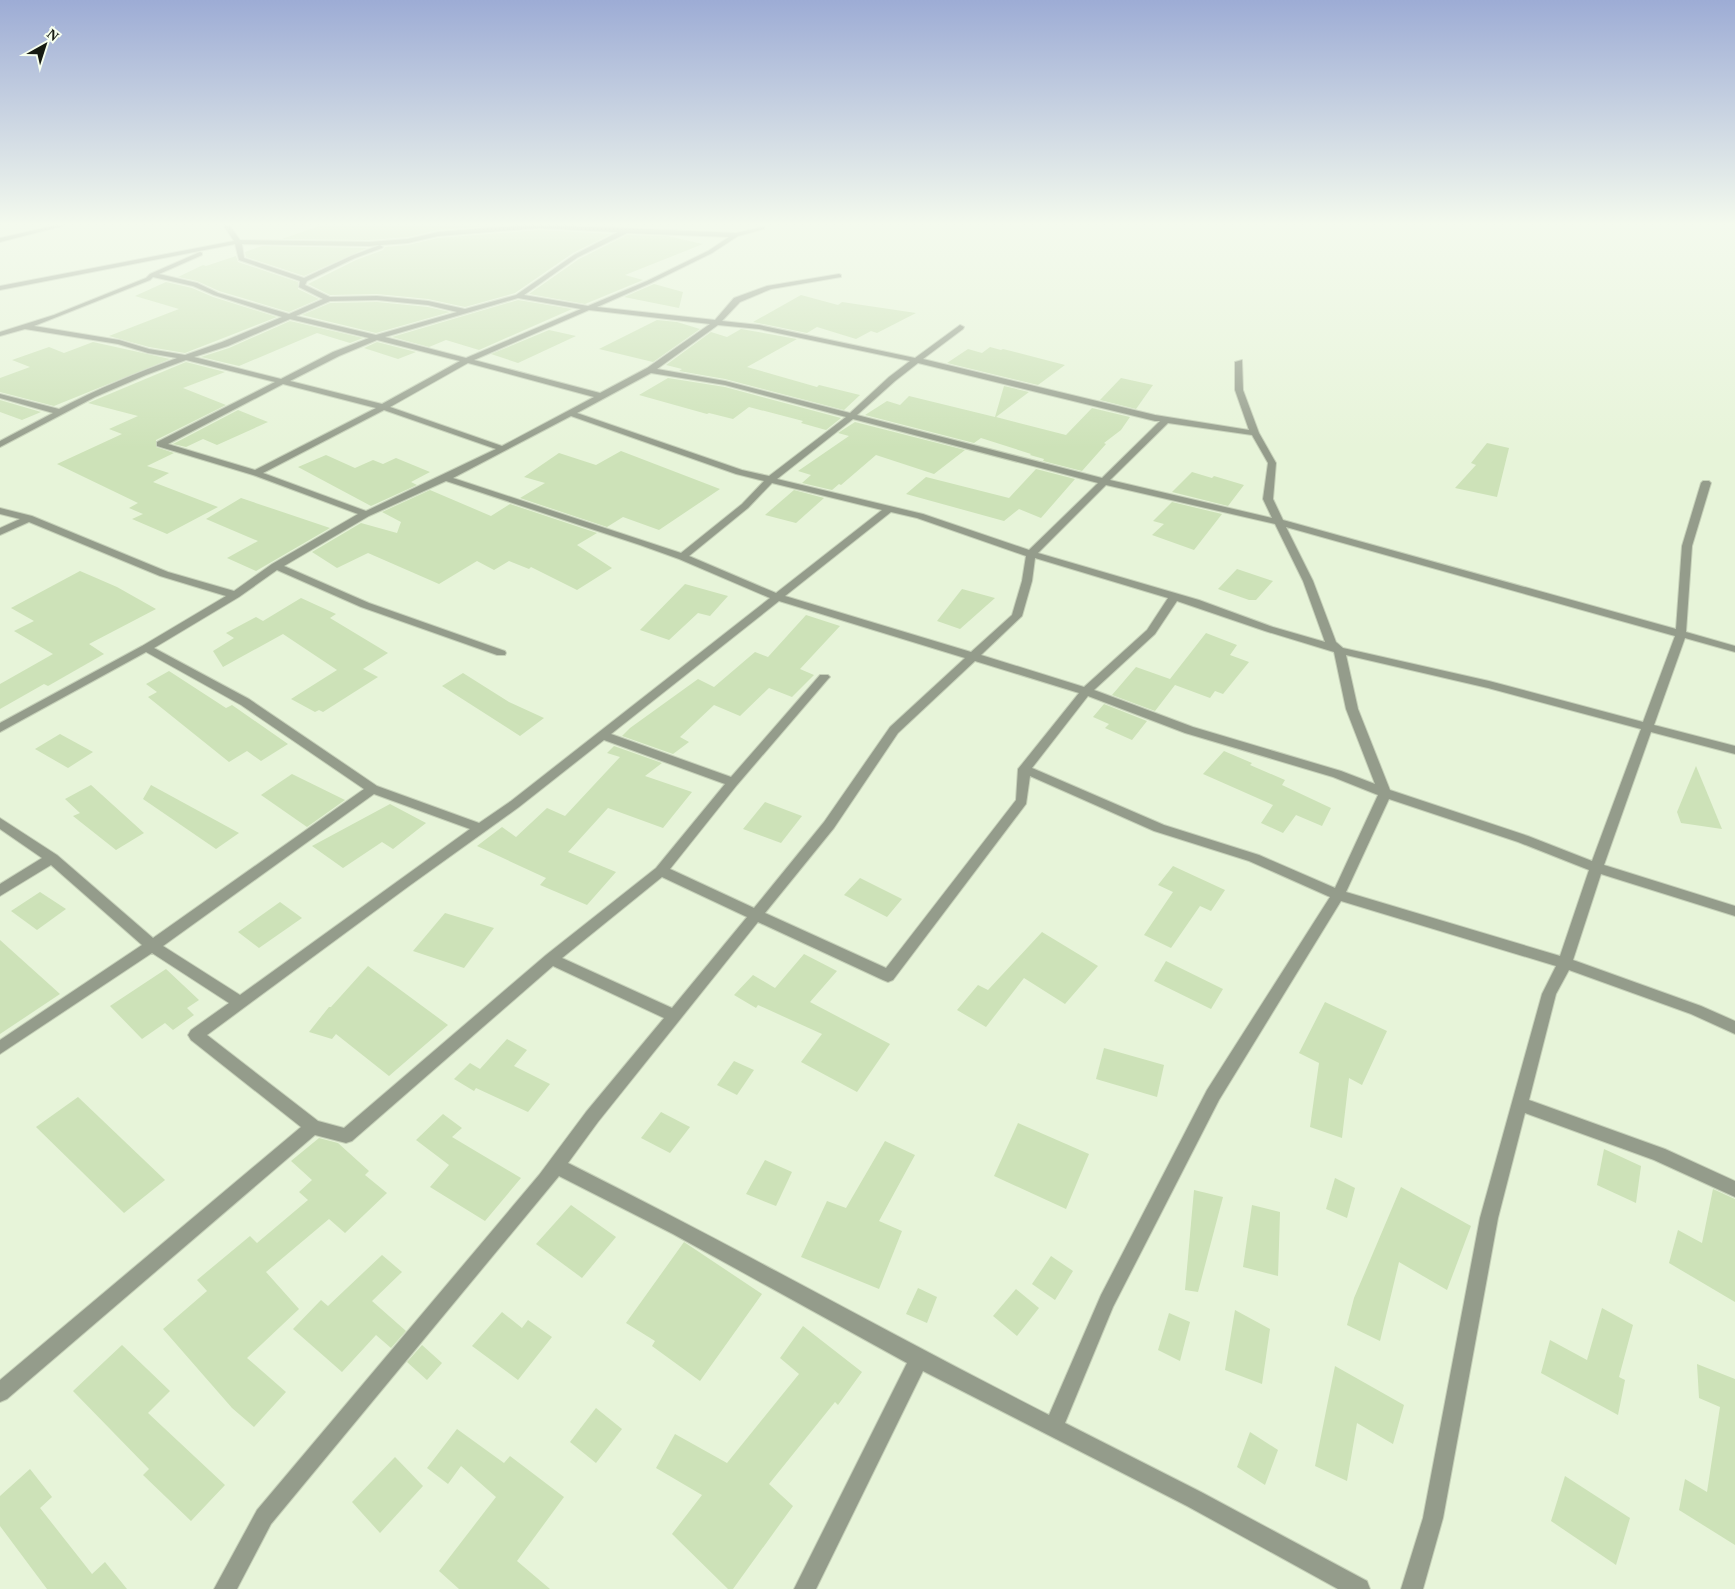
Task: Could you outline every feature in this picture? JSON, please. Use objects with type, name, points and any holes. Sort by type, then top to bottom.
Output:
[{"type":"street","points":[[0,334],[25,327],[95,300]]},
{"type":"street","points":[[236,300],[288,316],[467,360],[601,396]]},
{"type":"street","points":[[0,444],[60,412],[143,373],[225,344],[326,300]]},
{"type":"street","points":[[395,300],[428,304],[467,312]]},
{"type":"street","points":[[366,514],[256,473],[160,444],[336,354],[378,338],[505,300]]},
{"type":"street","points":[[543,300],[589,308],[759,327],[916,360],[1019,387],[1166,420],[1255,433]]},
{"type":"street","points":[[256,473],[383,407],[467,360],[607,300]]},
{"type":"street","points":[[0,728],[146,648],[235,595],[276,566],[366,514],[446,478],[650,370],[717,322],[737,300]]},
{"type":"street","points":[[25,327],[119,342],[148,351],[187,358],[383,407],[503,449]]},
{"type":"street","points":[[682,557],[745,506],[771,479],[836,430],[916,360],[960,327]]},
{"type":"street","points":[[1054,1427],[1107,1301],[1213,1095],[1338,895],[1385,794],[1352,709],[1339,650],[1331,643],[1308,581],[1268,499],[1272,464],[1255,433],[1239,390],[1239,362]]},
{"type":"street","points":[[650,370],[725,383],[1103,481],[1279,522],[1735,649]]},
{"type":"street","points":[[0,396],[60,412]]},
{"type":"street","points":[[570,413],[739,472],[920,516],[1031,554],[1195,602],[1269,630],[1339,650],[1489,685],[1735,750]]},
{"type":"street","points":[[225,1589],[264,1518],[556,1166],[592,1117],[829,825],[894,730],[1017,616],[1027,581],[1031,554],[1166,420]]},
{"type":"street","points":[[446,478],[682,557],[777,596],[1086,691],[1188,730],[1337,774],[1385,794],[1523,839],[1596,868],[1735,911]]},
{"type":"street","points":[[1412,1589],[1433,1518],[1489,1218],[1550,994],[1565,963],[1596,868],[1681,634],[1687,546],[1706,483]]},
{"type":"street","points":[[824,677],[733,782],[661,871],[551,959],[346,1136],[313,1127],[196,1035],[239,1002],[515,804],[890,508]]},
{"type":"street","points":[[0,511],[29,518],[164,574],[235,595]]},
{"type":"street","points":[[0,532],[29,518]]},
{"type":"street","points":[[276,566],[365,604],[502,653]]},
{"type":"street","points":[[661,871],[888,976],[1022,801],[1024,769],[1086,691],[1150,632],[1174,597]]},
{"type":"street","points":[[146,648],[245,702],[373,789],[480,828]]},
{"type":"street","points":[[602,735],[733,782]]},
{"type":"street","points":[[1024,769],[1158,828],[1254,858],[1338,895],[1565,963],[1696,1010],[1735,1028]]},
{"type":"street","points":[[0,1048],[152,946],[373,789]]},
{"type":"street","points":[[0,823],[52,858],[152,946],[239,1002]]},
{"type":"street","points":[[0,891],[52,858]]},
{"type":"street","points":[[551,959],[675,1016]]},
{"type":"street","points":[[1520,1104],[1659,1154],[1735,1189]]},
{"type":"street","points":[[0,1392],[313,1127]]},
{"type":"street","points":[[556,1166],[679,1228],[919,1359],[1194,1499],[1359,1589]]},
{"type":"street","points":[[805,1589],[919,1359]]},
{"type":"building","points":[[149,300],[223,300],[277,317],[185,353],[149,347],[109,336],[179,309]]},
{"type":"building","points":[[250,300],[316,300],[289,312]]},
{"type":"building","points":[[433,300],[489,300],[465,307]]},
{"type":"building","points":[[517,300],[572,309],[479,350],[446,340],[429,347],[392,337]]},
{"type":"building","points":[[563,300],[594,300],[585,304]]},
{"type":"building","points":[[640,300],[681,300],[679,308]]},
{"type":"building","points":[[792,300],[820,300],[838,305],[842,302],[916,313],[877,333],[871,331],[856,339],[817,327],[807,333],[753,322]]},
{"type":"building","points":[[377,302],[428,307],[450,312],[376,333],[302,315],[330,303]]},
{"type":"building","points":[[657,320],[677,322],[700,329],[653,362],[599,349]]},
{"type":"building","points":[[290,321],[363,338],[350,343],[317,333],[239,366],[201,357],[229,348]]},
{"type":"building","points":[[741,329],[797,339],[747,367],[817,387],[819,385],[860,395],[844,410],[725,379],[679,371],[682,369],[666,365],[711,332],[727,337]]},
{"type":"building","points":[[549,330],[576,336],[518,363],[491,354]]},
{"type":"building","points":[[93,342],[170,359],[54,406],[0,392],[0,378],[30,367],[12,360],[49,347],[64,353]]},
{"type":"building","points":[[377,342],[416,352],[398,359],[364,348]]},
{"type":"building","points":[[990,347],[1065,365],[1038,385],[947,363],[968,349],[982,353]]},
{"type":"building","points":[[186,362],[225,372],[183,388],[226,405],[156,440],[156,447],[174,453],[147,466],[169,473],[153,482],[218,507],[167,534],[132,519],[143,514],[129,508],[138,503],[57,464],[122,434],[109,429],[138,416],[88,403]]},
{"type":"building","points":[[668,378],[725,387],[841,418],[826,430],[801,423],[803,421],[749,407],[733,419],[707,414],[639,395]]},
{"type":"building","points":[[1121,378],[1153,385],[1136,409],[1100,400]]},
{"type":"building","points":[[1004,386],[1029,392],[996,417],[1066,435],[1092,408],[1130,417],[1121,430],[1104,443],[1106,444],[1082,471],[1043,461],[1044,459],[1031,454],[981,438],[974,443],[865,415],[887,401],[900,405],[909,396],[995,417]]},
{"type":"building","points":[[0,400],[41,412],[22,420],[0,412]]},
{"type":"building","points":[[238,410],[268,422],[217,445],[203,439],[186,447],[173,444]]},
{"type":"building","points":[[855,422],[965,450],[934,474],[876,455],[841,485],[839,484],[832,490],[802,483],[811,475],[798,471],[849,436],[838,433]]},
{"type":"building","points":[[1487,443],[1509,448],[1497,497],[1455,488],[1476,465],[1471,463]]},
{"type":"building","points":[[621,451],[720,489],[659,530],[623,517],[607,527],[520,498],[545,483],[524,477],[559,453],[596,465]]},
{"type":"building","points":[[326,455],[355,468],[373,460],[383,464],[396,458],[430,472],[411,482],[417,485],[371,506],[298,467]]},
{"type":"building","points":[[1036,469],[1075,479],[1041,518],[1019,509],[1004,521],[906,494],[926,477],[1009,498]]},
{"type":"building","points":[[1192,472],[1244,485],[1228,506],[1172,492]]},
{"type":"building","points":[[430,490],[491,516],[510,504],[597,533],[577,545],[612,568],[577,590],[531,567],[529,569],[509,561],[494,570],[477,561],[439,584],[368,553],[337,568],[312,552],[361,523],[397,533],[401,522],[382,512]]},
{"type":"building","points":[[794,490],[824,498],[796,523],[765,515]]},
{"type":"building","points":[[241,498],[330,528],[256,571],[227,558],[258,541],[206,519]]},
{"type":"building","points":[[1172,502],[1222,514],[1194,550],[1152,535],[1164,524],[1153,521]]},
{"type":"building","points":[[1237,569],[1273,581],[1256,600],[1249,600],[1218,589]]},
{"type":"building","points":[[80,571],[117,587],[156,609],[89,644],[104,654],[48,686],[44,684],[0,709],[0,684],[53,654],[14,631],[34,621],[11,608]]},
{"type":"building","points":[[685,584],[728,596],[710,616],[698,613],[669,640],[640,630]]},
{"type":"building","points":[[962,589],[995,598],[960,629],[937,621]]},
{"type":"building","points":[[301,598],[336,614],[330,618],[388,653],[363,669],[378,677],[323,712],[319,710],[315,712],[291,699],[337,670],[283,634],[223,667],[213,651],[234,638],[226,633],[256,617],[263,621]]},
{"type":"building","points":[[806,615],[840,626],[800,669],[814,675],[792,697],[769,688],[740,716],[714,705],[680,737],[689,742],[673,754],[622,736],[630,728],[698,679],[714,687],[755,652],[768,657]]},
{"type":"building","points":[[1206,633],[1237,645],[1230,655],[1249,662],[1223,694],[1215,691],[1210,698],[1175,685],[1155,711],[1112,695],[1136,667],[1170,679]]},
{"type":"building","points":[[169,671],[226,708],[232,705],[288,744],[261,761],[247,751],[229,762],[148,697],[157,692],[146,684]]},
{"type":"building","points":[[463,673],[509,702],[544,718],[520,736],[442,686]]},
{"type":"building","points":[[1104,704],[1147,721],[1132,740],[1105,728],[1109,724],[1093,717]]},
{"type":"building","points":[[60,734],[93,752],[68,768],[35,749]]},
{"type":"building","points":[[614,746],[662,763],[645,776],[692,792],[663,828],[608,808],[568,852],[616,872],[587,905],[540,885],[546,878],[477,846],[502,827],[516,837],[547,808],[565,816],[620,757],[607,753]]},
{"type":"building","points":[[1224,751],[1285,780],[1282,785],[1331,808],[1322,826],[1296,815],[1283,833],[1261,823],[1273,805],[1203,774]]},
{"type":"building","points":[[1696,766],[1722,829],[1681,823],[1677,812]]},
{"type":"building","points":[[292,774],[345,800],[307,827],[261,795]]},
{"type":"building","points":[[91,785],[144,833],[116,850],[73,816],[80,813],[65,799]]},
{"type":"building","points":[[151,785],[239,833],[216,849],[143,799]]},
{"type":"building","points":[[765,802],[802,816],[781,843],[743,829]]},
{"type":"building","points":[[390,804],[426,823],[393,849],[382,842],[343,868],[312,846]]},
{"type":"building","points":[[1173,866],[1225,890],[1211,911],[1200,906],[1171,948],[1144,935],[1173,892],[1158,885]]},
{"type":"building","points":[[860,878],[902,899],[887,917],[844,895]]},
{"type":"building","points":[[40,892],[66,909],[37,930],[11,911]]},
{"type":"building","points":[[280,902],[302,918],[259,948],[238,932]]},
{"type":"building","points":[[445,913],[494,928],[464,968],[413,951]]},
{"type":"building","points":[[1042,932],[1098,966],[1065,1004],[1024,978],[986,1027],[957,1010],[978,985],[988,990]]},
{"type":"building","points":[[0,940],[60,994],[0,1034]]},
{"type":"building","points":[[804,954],[837,971],[810,1002],[890,1044],[857,1092],[801,1062],[822,1034],[758,1005],[756,1008],[734,995],[753,975],[775,988]]},
{"type":"building","points":[[1166,961],[1223,989],[1211,1009],[1154,981]]},
{"type":"building","points":[[368,966],[448,1025],[389,1076],[336,1034],[332,1039],[309,1032],[329,1007]]},
{"type":"building","points":[[166,969],[199,1000],[187,1008],[194,1015],[173,1030],[165,1023],[142,1039],[110,1006]]},
{"type":"building","points":[[1325,1002],[1387,1031],[1362,1085],[1349,1078],[1342,1138],[1310,1127],[1319,1063],[1299,1053]]},
{"type":"building","points":[[507,1039],[527,1050],[514,1066],[550,1084],[528,1112],[476,1088],[474,1091],[454,1079],[470,1063],[480,1069]]},
{"type":"building","points":[[1104,1048],[1164,1065],[1157,1097],[1096,1079]]},
{"type":"building","points":[[734,1061],[754,1070],[737,1095],[717,1085]]},
{"type":"building","points":[[78,1097],[165,1180],[124,1213],[36,1127]]},
{"type":"building","points":[[661,1112],[690,1127],[670,1153],[641,1138]]},
{"type":"building","points":[[443,1114],[462,1128],[452,1137],[521,1178],[485,1221],[430,1187],[449,1165],[416,1140]]},
{"type":"building","points":[[1018,1123],[1089,1154],[1066,1209],[994,1176]]},
{"type":"building","points":[[319,1138],[338,1143],[369,1171],[365,1175],[387,1193],[345,1233],[329,1219],[266,1272],[299,1309],[247,1358],[286,1392],[254,1427],[232,1408],[163,1329],[207,1291],[197,1280],[250,1236],[257,1243],[308,1200],[299,1192],[312,1180],[291,1161]]},
{"type":"building","points":[[885,1141],[915,1155],[879,1221],[902,1231],[879,1289],[801,1257],[827,1201],[846,1208]]},
{"type":"building","points":[[1604,1149],[1641,1166],[1636,1203],[1597,1185]]},
{"type":"building","points":[[765,1160],[792,1172],[776,1206],[746,1194]]},
{"type":"building","points":[[1335,1178],[1355,1188],[1347,1218],[1326,1209]]},
{"type":"building","points":[[1401,1187],[1471,1226],[1447,1290],[1399,1262],[1380,1341],[1347,1325],[1354,1298]]},
{"type":"building","points":[[1713,1189],[1735,1199],[1735,1302],[1669,1263],[1678,1230],[1702,1243]]},
{"type":"building","points":[[1194,1190],[1223,1197],[1198,1292],[1185,1290]]},
{"type":"building","points":[[571,1205],[616,1237],[582,1278],[536,1244]]},
{"type":"building","points":[[1252,1205],[1280,1212],[1278,1276],[1243,1267]]},
{"type":"building","points":[[684,1242],[762,1294],[700,1381],[652,1346],[655,1341],[626,1323]]},
{"type":"building","points":[[382,1255],[402,1272],[372,1301],[406,1331],[391,1348],[376,1335],[342,1372],[293,1329],[321,1300],[328,1306]]},
{"type":"building","points":[[1051,1256],[1073,1271],[1055,1300],[1032,1284]]},
{"type":"building","points":[[918,1288],[937,1297],[927,1323],[906,1314]]},
{"type":"building","points":[[1016,1289],[1039,1308],[1017,1336],[993,1316]]},
{"type":"building","points":[[1602,1308],[1633,1325],[1619,1377],[1625,1380],[1618,1415],[1541,1373],[1550,1340],[1587,1360]]},
{"type":"building","points":[[1235,1310],[1270,1329],[1262,1384],[1225,1370]]},
{"type":"building","points":[[502,1312],[522,1328],[528,1320],[552,1337],[518,1380],[472,1346]]},
{"type":"building","points":[[1169,1313],[1190,1322],[1180,1361],[1158,1350]]},
{"type":"building","points":[[803,1326],[862,1372],[838,1405],[835,1402],[769,1484],[793,1506],[733,1589],[728,1589],[672,1534],[702,1495],[656,1468],[675,1434],[727,1463],[799,1374],[780,1358]]},
{"type":"building","points":[[122,1345],[170,1391],[148,1413],[225,1485],[191,1521],[143,1475],[149,1469],[73,1391]]},
{"type":"building","points":[[422,1345],[442,1363],[427,1380],[407,1362]]},
{"type":"building","points":[[1697,1364],[1735,1379],[1735,1545],[1679,1510],[1685,1479],[1707,1492],[1720,1407],[1699,1398]]},
{"type":"building","points":[[1335,1366],[1404,1405],[1393,1444],[1357,1423],[1347,1481],[1315,1466]]},
{"type":"building","points":[[596,1408],[622,1429],[596,1463],[570,1442]]},
{"type":"building","points":[[457,1429],[504,1463],[510,1456],[564,1497],[517,1561],[550,1589],[459,1589],[439,1571],[496,1497],[461,1466],[448,1484],[427,1468]]},
{"type":"building","points":[[1250,1432],[1278,1450],[1265,1485],[1237,1467]]},
{"type":"building","points":[[395,1457],[423,1486],[380,1533],[352,1502]]},
{"type":"building","points":[[30,1469],[52,1497],[40,1508],[92,1574],[105,1562],[127,1589],[47,1589],[0,1526],[0,1496]]},
{"type":"building","points":[[1565,1476],[1630,1518],[1616,1565],[1551,1521]]}]
